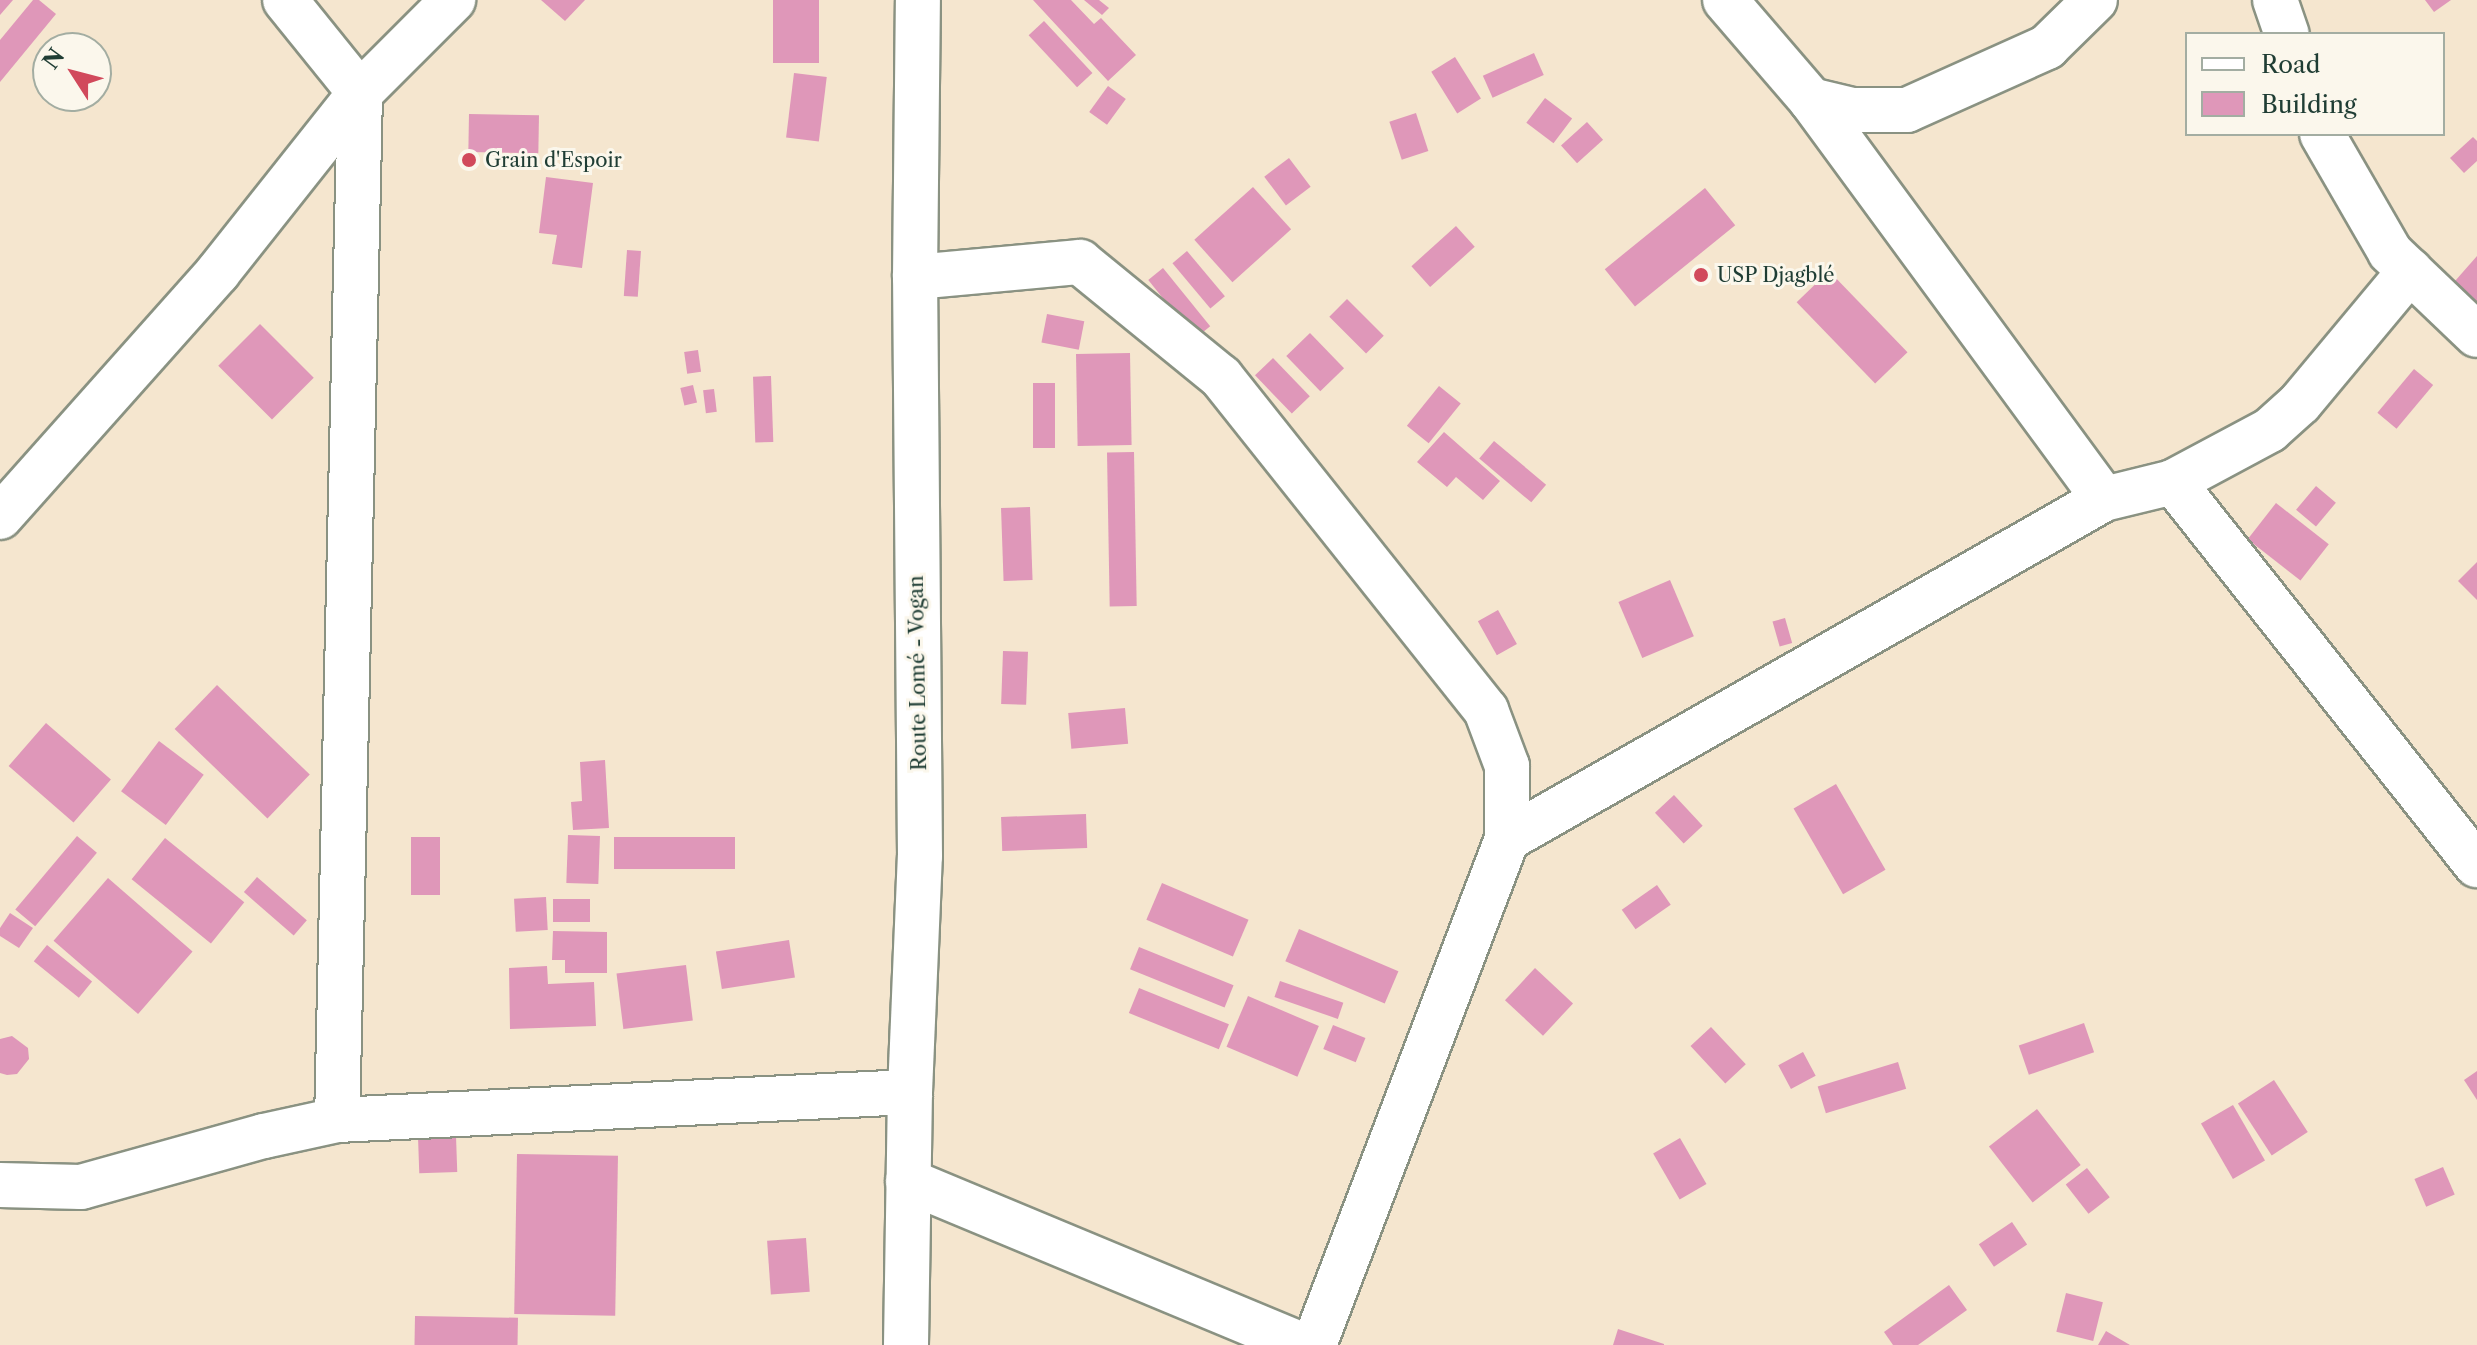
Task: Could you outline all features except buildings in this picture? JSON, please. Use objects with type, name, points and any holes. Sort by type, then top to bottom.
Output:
[{"type":"street","points":[[285,0],[360,93],[337,1120]]},
{"type":"street","points":[[0,517],[218,272],[360,93],[453,0]]},
{"type":"street","name":"Route Lomé - Vogan","points":[[906,1345],[910,1092],[920,856],[915,277],[918,0]]},
{"type":"street","points":[[1725,0],[1811,100],[2104,499]]},
{"type":"street","points":[[1811,100],[1852,110],[1907,110],[2047,47],[2095,0]]},
{"type":"street","points":[[2275,0],[2286,32]]},
{"type":"street","points":[[2323,136],[2390,252],[2477,335]]},
{"type":"street","points":[[915,277],[1080,262],[1221,377],[1486,710],[1507,766],[1507,839],[1314,1345]]},
{"type":"street","points":[[1507,839],[2104,499],[2173,482],[2270,430],[2300,403],[2410,271]]},
{"type":"street","points":[[2173,482],[2477,865]]},
{"type":"street","points":[[0,1185],[81,1187],[264,1136],[337,1120],[910,1092]]},
{"type":"street","points":[[908,1181],[1302,1345]]},
{"type":"place","name":"Grain d'Espoir","points":[[469,160]]},
{"type":"place","name":"USP Djagblé","points":[[1701,275]]}]
